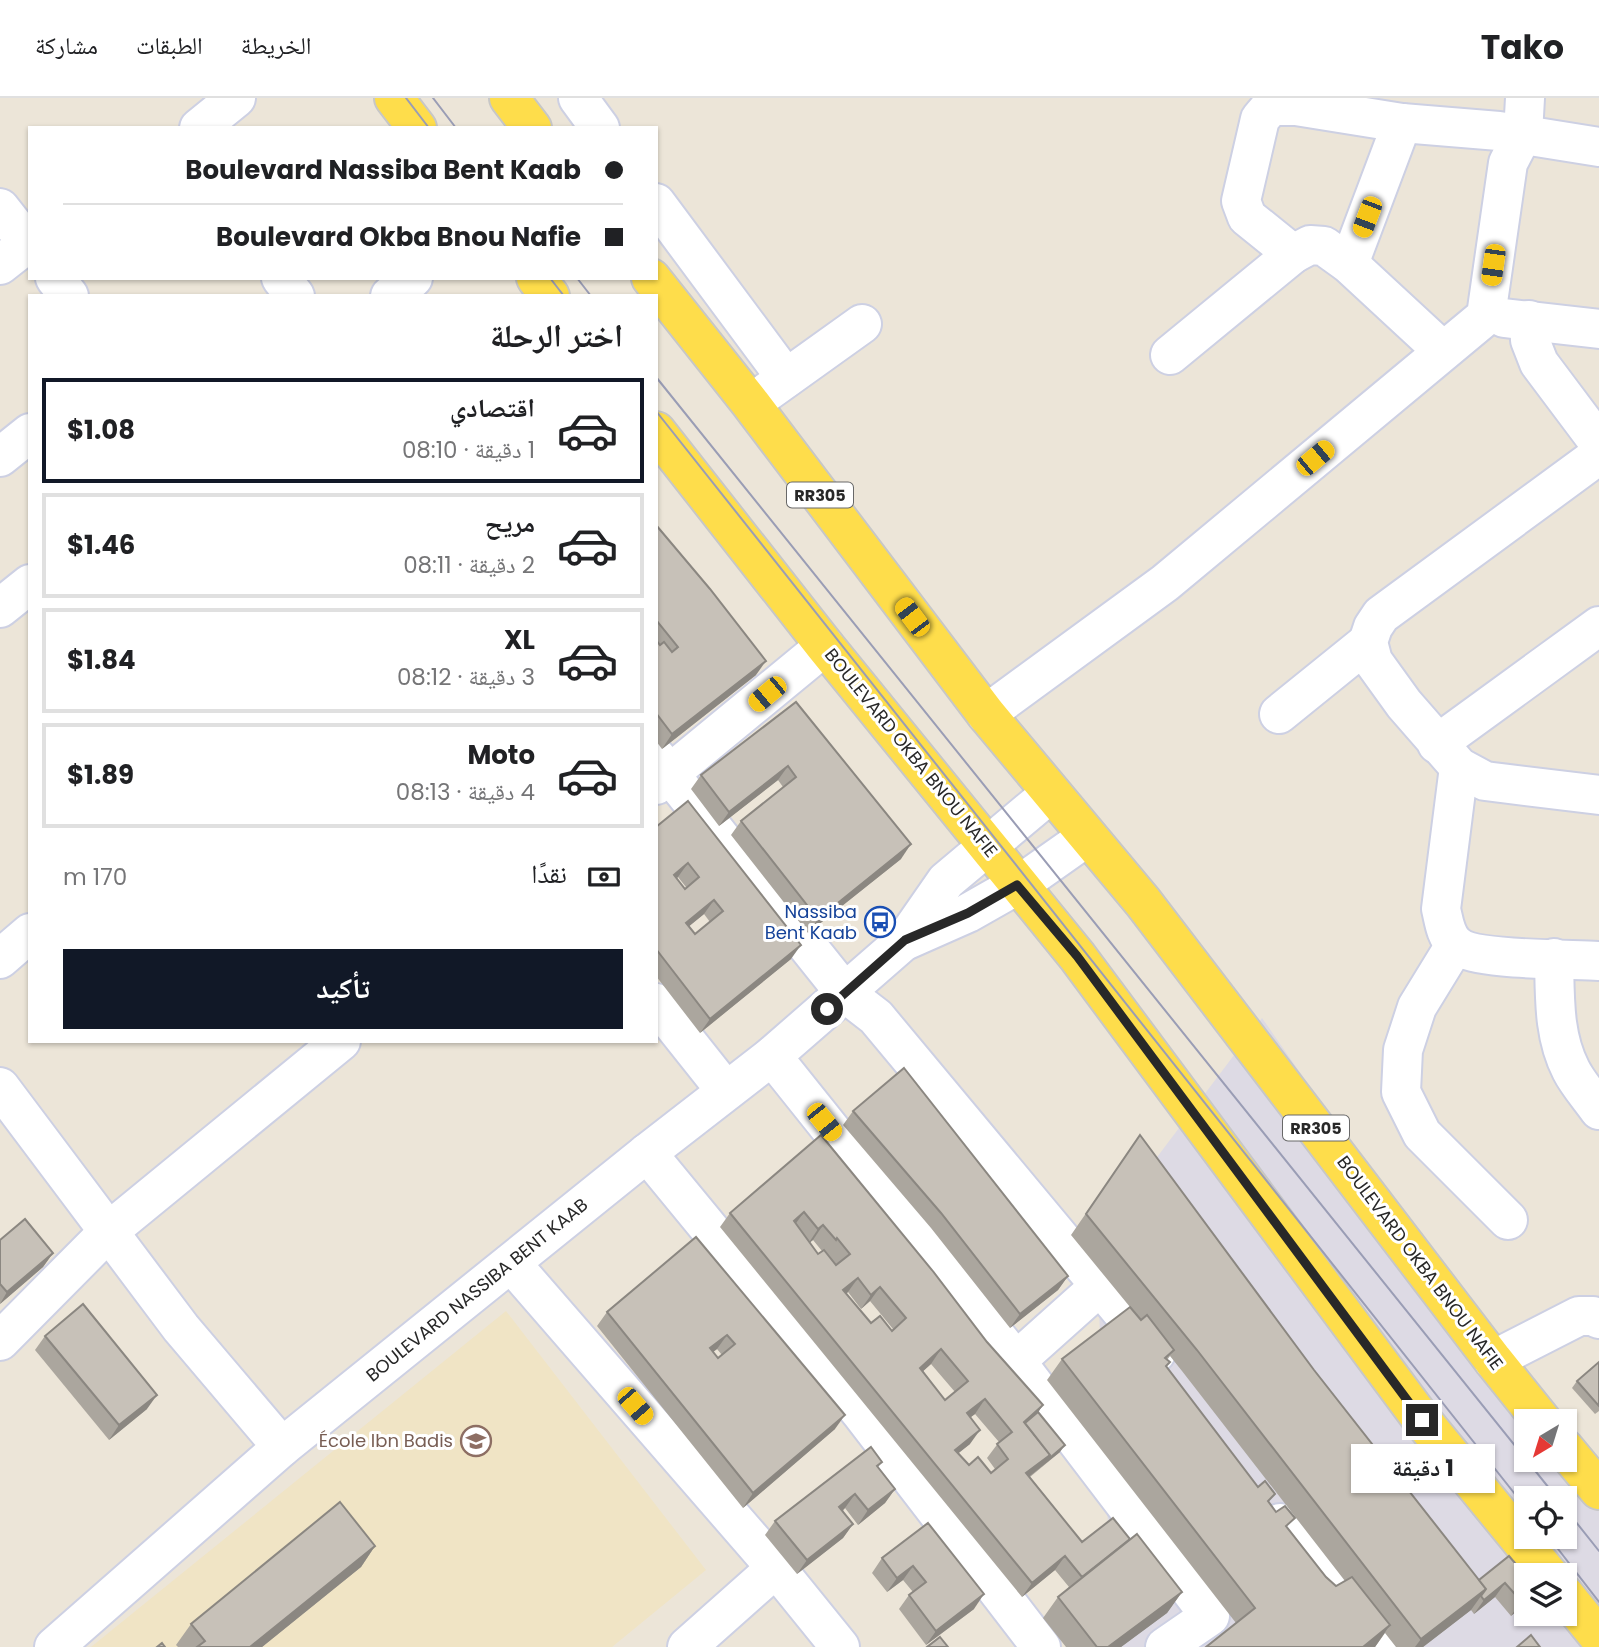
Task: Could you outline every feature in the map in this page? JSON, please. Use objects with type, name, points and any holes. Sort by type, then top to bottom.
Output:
[{"type":"main road","points":[[394,98],[415,126]]},
{"type":"main road","points":[[509,98],[530,126]]},
{"type":"main road","points":[[538,280],[548,294]]},
{"type":"main road","name":"BOULEVARD OKBA BNOU NAFIE","points":[[653,280],[751,404],[986,714],[1143,902],[1532,1409]]},
{"type":"main road","name":"BOULEVARD OKBA BNOU NAFIE","points":[[658,434],[825,646],[1077,956],[1422,1420],[1539,1563]]},
{"type":"main road","points":[[1577,1464],[1599,1490]]},
{"type":"main road","points":[[1577,1610],[1599,1637]]},
{"type":"street","points":[[201,126],[236,98]]},
{"type":"street","points":[[578,98],[599,126]]},
{"type":"street","points":[[1293,254],[1247,217],[1241,201],[1260,119],[1271,106],[1296,106],[1402,123],[1510,125],[1599,147]]},
{"type":"street","points":[[1349,264],[1402,123]]},
{"type":"street","points":[[986,714],[1165,583],[1486,316],[1510,125]]},
{"type":"street","points":[[658,206],[786,378]]},
{"type":"street","points":[[0,208],[19,251]]},
{"type":"street","points":[[1170,355],[1293,254],[1310,245],[1324,246],[1349,264],[1443,351]]},
{"type":"street","points":[[57,280],[67,294]]},
{"type":"street","points":[[283,280],[293,294]]},
{"type":"street","points":[[393,294],[410,280]]},
{"type":"street","points":[[1486,316],[1599,329]]},
{"type":"street","points":[[1529,320],[1530,340],[1539,363],[1599,443]]},
{"type":"street","points":[[751,404],[862,324]]},
{"type":"street","points":[[0,457],[28,435]]},
{"type":"street","points":[[1279,714],[1368,642],[1381,615],[1599,455]]},
{"type":"street","points":[[1599,626],[1448,755],[1441,909],[1446,932],[1455,945],[1470,953],[1492,957],[1599,961]]},
{"type":"street","points":[[1368,642],[1373,661],[1404,704],[1448,755],[1485,781],[1598,785]]},
{"type":"street","points":[[825,646],[661,772],[845,993],[876,1017],[1101,1285],[1180,1385]]},
{"type":"street","name":"BOULEVARD NASSIBA BENT KAAB","points":[[54,1647],[282,1447],[647,1153],[772,1056],[905,940],[946,881],[1051,793]]},
{"type":"street","name":"BOULEVARD NASSIBA BENT KAAB","points":[[905,940],[968,913],[1017,885],[1087,837]]},
{"type":"street","points":[[0,958],[28,935]]},
{"type":"street","points":[[1455,945],[1417,1007],[1403,1050],[1401,1092],[1422,1134],[1508,1220]]},
{"type":"street","points":[[1555,958],[1556,1023],[1561,1044],[1571,1070],[1599,1110]]},
{"type":"street","points":[[658,1006],[726,1091]]},
{"type":"street","points":[[0,1341],[109,1231],[339,1043]]},
{"type":"street","points":[[772,1056],[1016,1361],[1210,1616],[1165,1647]]},
{"type":"street","points":[[0,1087],[181,1328],[282,1447]]},
{"type":"street","points":[[647,1153],[861,1413],[1041,1647]]},
{"type":"street","points":[[512,1263],[776,1568],[840,1647]]},
{"type":"street","points":[[1016,1361],[1101,1285]]},
{"type":"street","points":[[1493,1360],[1579,1316],[1599,1319]]},
{"type":"street","points":[[1261,1498],[1300,1551],[1331,1579],[1382,1647]]},
{"type":"street","points":[[687,1647],[776,1568]]},
{"type":"shaded area","points":[[1262,1018],[1535,1409],[1514,1409],[1514,1472],[1574,1472],[1599,1502],[1599,1647],[1113,1647],[1096,1238]]},
{"type":"shaded area","name":"École Ibn Badis","points":[[506,1311],[706,1570],[612,1647],[91,1647]]},
{"type":"building","points":[[658,527],[766,661],[672,734],[658,716],[658,642],[660,645],[664,642],[672,652],[678,647],[658,622]]},
{"type":"building","points":[[796,702],[911,844],[818,919],[741,821],[796,777],[788,766],[729,812],[701,775]]},
{"type":"building","points":[[688,801],[801,945],[710,1019],[658,952],[658,825]],"holes":[[[688,863],[699,877],[685,889],[674,875]],[[714,900],[723,911],[695,934],[686,923]]]},
{"type":"building","points":[[904,1068],[1068,1276],[1020,1314],[941,1213],[853,1111]]},
{"type":"building","points":[[821,1135],[932,1270],[987,1342],[1043,1405],[1024,1422],[1050,1455],[1026,1473],[1082,1542],[1113,1518],[1130,1539],[1082,1577],[1065,1556],[1032,1583],[730,1213]],"holes":[[[804,1212],[818,1229],[823,1225],[850,1254],[836,1265],[824,1250],[818,1254],[794,1221]],[[858,1278],[871,1295],[880,1287],[906,1318],[892,1331],[880,1316],[871,1323],[843,1290]],[[941,1349],[968,1381],[945,1400],[920,1368]],[[985,1399],[1012,1432],[997,1444],[1008,1459],[991,1473],[978,1457],[969,1465],[955,1450],[980,1430],[967,1413]]]},
{"type":"building","points":[[1140,1135],[1314,1370],[1486,1589],[1421,1639],[1197,1350],[1086,1214]]},
{"type":"building","points":[[25,1219],[53,1253],[7,1292],[0,1284],[0,1240]]},
{"type":"building","points":[[696,1237],[845,1415],[753,1493],[607,1312]],"holes":[[[727,1335],[735,1344],[718,1358],[710,1348]]]},
{"type":"building","points":[[83,1304],[157,1395],[119,1425],[45,1336]]},
{"type":"building","points":[[1130,1307],[1141,1320],[1147,1315],[1174,1350],[1165,1358],[1170,1362],[1166,1366],[1258,1487],[1265,1481],[1275,1494],[1268,1501],[1276,1512],[1285,1506],[1295,1518],[1286,1526],[1326,1577],[1336,1586],[1352,1577],[1390,1625],[1363,1647],[1206,1647],[1255,1608],[1062,1359]]},
{"type":"building","points":[[1599,1362],[1599,1406],[1577,1381]]},
{"type":"building","points":[[1038,1412],[1065,1445],[1045,1462],[1050,1455],[1025,1423]]},
{"type":"building","points":[[871,1447],[882,1462],[877,1466],[895,1489],[868,1510],[855,1494],[839,1507],[853,1524],[807,1560],[775,1521]]},
{"type":"building","points":[[340,1502],[375,1546],[250,1647],[197,1647],[205,1641],[191,1624]]},
{"type":"building","points":[[928,1523],[984,1594],[936,1631],[909,1595],[926,1582],[913,1566],[897,1578],[882,1558]]},
{"type":"building","points":[[1137,1534],[1182,1592],[1108,1647],[1097,1647],[1058,1597]]},
{"type":"building","points":[[1509,1556],[1515,1563],[1514,1593],[1505,1583],[1484,1600],[1481,1596],[1486,1589],[1479,1580]]},
{"type":"building","points":[[1531,1635],[1540,1647],[1517,1647]]},
{"type":"building","points":[[940,1637],[948,1647],[927,1647]]},
{"type":"tram line","points":[[406,98],[427,126]]},
{"type":"tram line","points":[[433,98],[454,126]]},
{"type":"tram line","points":[[552,280],[562,294]]},
{"type":"tram line","points":[[579,280],[589,294]]},
{"type":"tram line","points":[[658,379],[1547,1486]]},
{"type":"tram line","points":[[658,414],[1514,1493]]},
{"type":"tram line","points":[[1577,1523],[1599,1551]]},
{"type":"tram line","points":[[1558,1549],[1599,1602]]},
{"type":"place","name":"Nassiba Bent Kaab","points":[[880,922]]},
{"type":"place","name":"École Ibn Badis","points":[[476,1441]]},
{"type":"route","points":[[827,1009],[905,940],[968,913],[1017,885],[1077,956],[1422,1420]]}]
